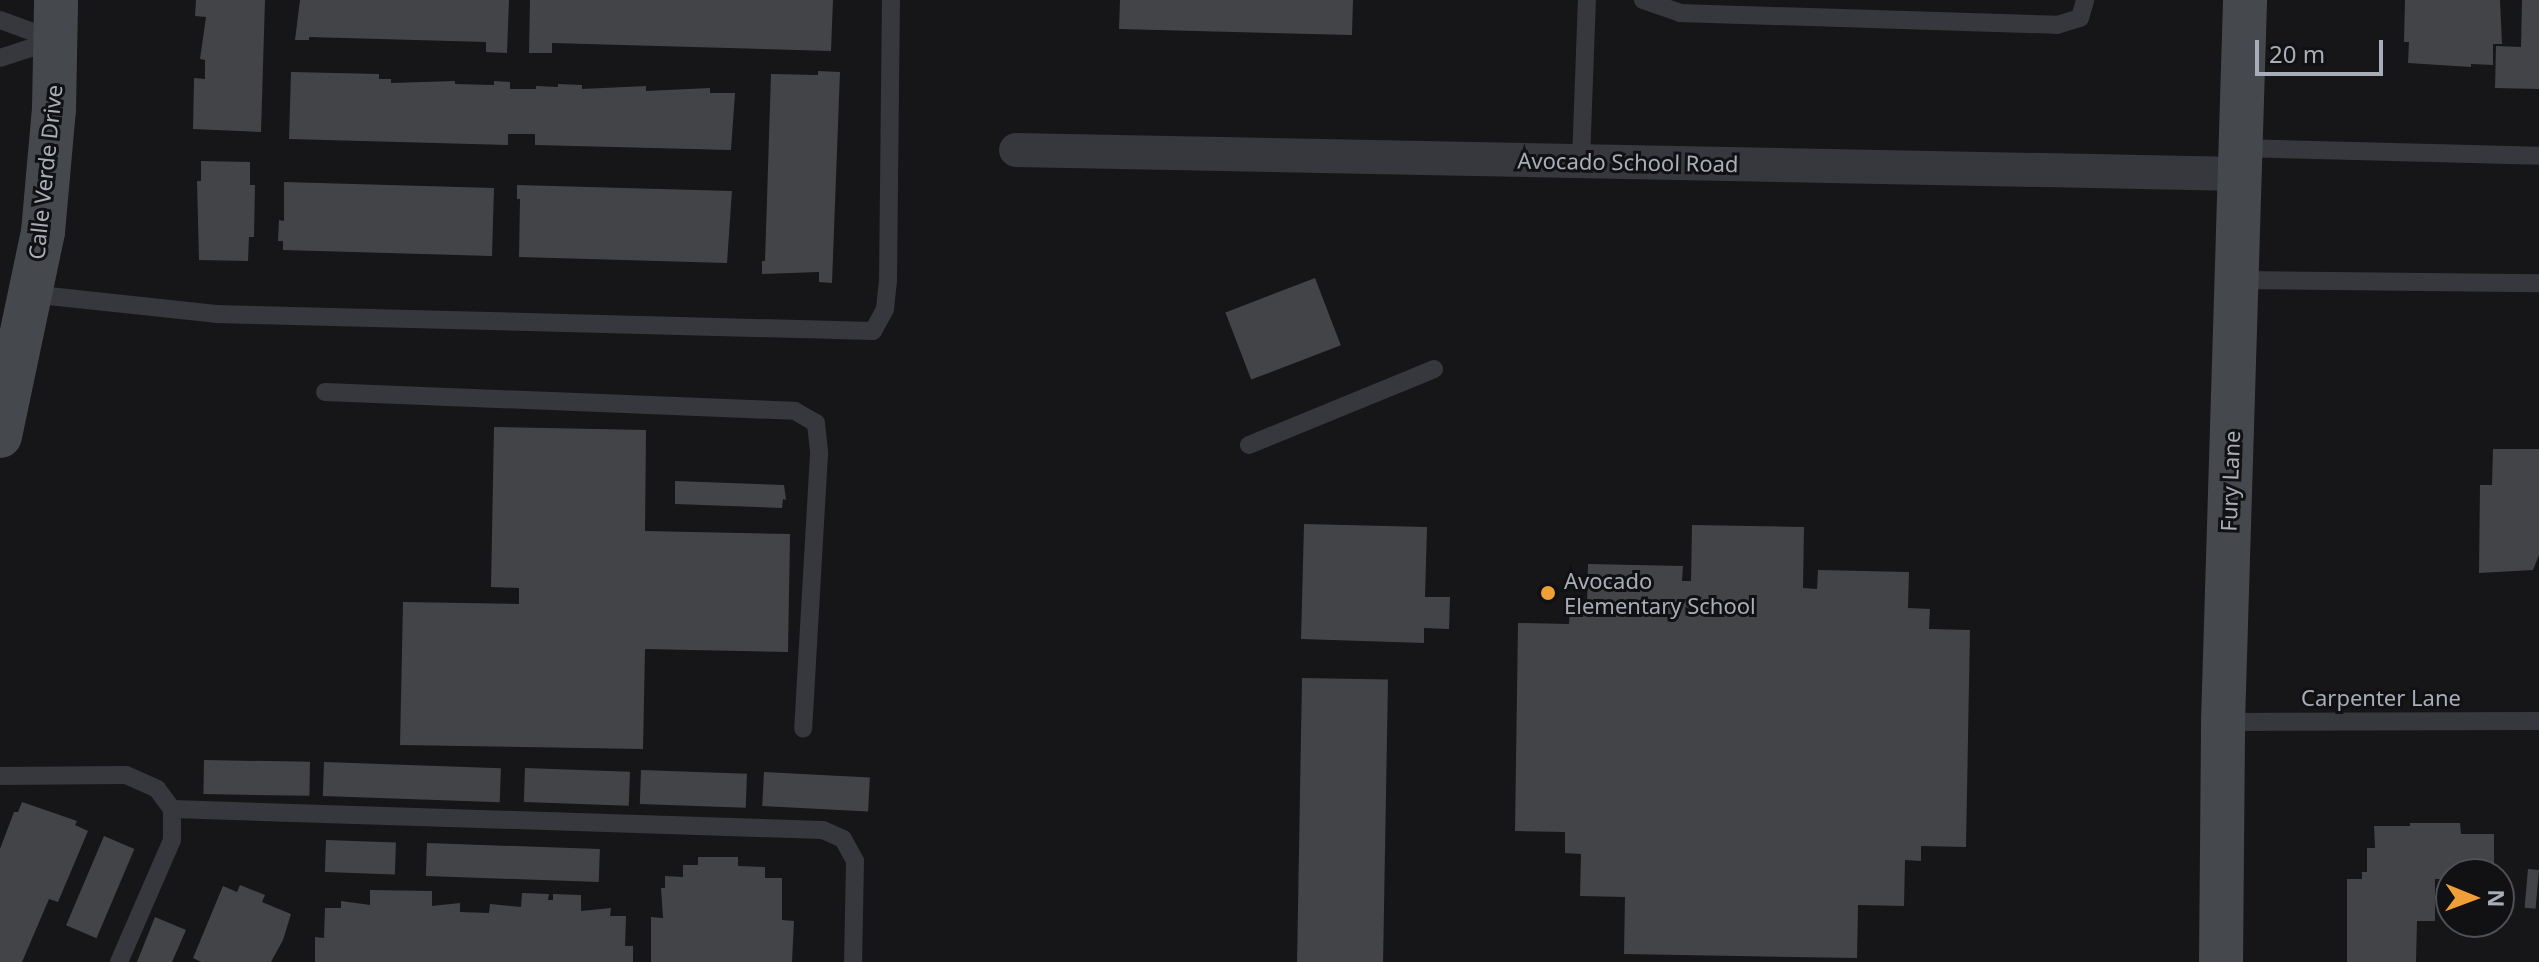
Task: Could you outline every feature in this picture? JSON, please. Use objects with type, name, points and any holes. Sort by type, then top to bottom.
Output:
[{"type":"main road","name":"Fury Lane","points":[[2221,962],[2223,722],[2245,0]]},
{"type":"main road","name":"Calle Verde Drive","points":[[0,436],[43,232],[54,109],[55,20]]},
{"type":"street","name":"Avocado School Road","points":[[1016,150],[1581,161],[2240,161]]},
{"type":"lane","points":[[30,294],[216,314],[873,331],[885,309],[888,281],[891,0]]},
{"type":"lane","points":[[1581,161],[1587,0]]},
{"type":"lane","points":[[1643,0],[1680,13],[2057,25],[2080,18],[2085,0]]},
{"type":"lane","points":[[0,20],[55,20]]},
{"type":"lane","points":[[0,58],[55,20]]},
{"type":"lane","points":[[2240,161],[2539,156]]},
{"type":"lane","points":[[2237,280],[2539,283]]},
{"type":"lane","points":[[1249,445],[1434,369]]},
{"type":"lane","points":[[325,392],[795,411],[816,423],[819,454],[803,729]]},
{"type":"lane","name":"Carpenter Lane","points":[[2223,722],[2539,721]]},
{"type":"lane","points":[[0,776],[126,775],[157,789],[172,809],[172,840],[119,962]]},
{"type":"lane","points":[[172,809],[823,830],[843,839],[855,861],[853,962]]},
{"type":"building","points":[[196,0],[265,0],[261,132],[193,129],[194,78],[205,79],[205,60],[200,59],[206,17],[195,16]]},
{"type":"building","points":[[300,0],[509,0],[507,53],[486,52],[486,42],[309,37],[309,40],[295,40]]},
{"type":"building","points":[[530,0],[833,0],[831,51],[552,43],[552,53],[529,53]]},
{"type":"building","points":[[1120,0],[1353,0],[1352,35],[1119,29]]},
{"type":"building","points":[[2405,0],[2500,0],[2502,44],[2493,44],[2493,65],[2471,64],[2471,67],[2408,63],[2409,42],[2404,42]]},
{"type":"building","points":[[2522,0],[2539,0],[2539,89],[2495,88],[2496,46],[2521,47]]},
{"type":"building","points":[[818,71],[840,72],[832,283],[819,282],[819,272],[762,274],[762,261],[765,261],[771,74],[818,75]]},
{"type":"building","points":[[291,72],[379,74],[379,79],[391,79],[391,83],[455,81],[455,84],[494,85],[494,81],[510,82],[510,89],[558,87],[558,84],[582,85],[582,89],[646,86],[646,91],[710,88],[710,93],[735,93],[731,150],[535,145],[535,134],[508,134],[508,145],[289,139]]},
{"type":"building","points":[[201,161],[250,162],[250,185],[255,185],[254,237],[249,237],[248,261],[199,260],[197,181],[201,181]]},
{"type":"building","points":[[284,182],[494,188],[492,256],[283,250],[283,241],[278,241],[279,220],[284,221]]},
{"type":"building","points":[[517,185],[732,191],[727,263],[519,257],[520,199],[517,199]]},
{"type":"building","points":[[1315,278],[1341,345],[1251,380],[1225,312]]},
{"type":"building","points":[[494,427],[646,430],[645,531],[790,534],[788,652],[645,649],[643,749],[400,745],[403,602],[519,604],[519,588],[491,587]]},
{"type":"building","points":[[2493,449],[2539,449],[2539,555],[2533,570],[2479,573],[2480,485],[2492,485]]},
{"type":"building","points":[[675,481],[784,485],[786,500],[783,499],[782,508],[675,504]]},
{"type":"building","points":[[1304,524],[1427,527],[1425,597],[1450,597],[1449,629],[1424,628],[1424,643],[1301,639]]},
{"type":"building","points":[[1692,525],[1804,527],[1803,588],[1817,589],[1818,570],[1909,572],[1908,608],[1930,609],[1929,629],[1970,630],[1966,847],[1921,846],[1921,861],[1905,860],[1904,906],[1858,905],[1857,958],[1624,954],[1625,897],[1580,896],[1581,854],[1565,853],[1565,832],[1515,831],[1518,623],[1569,624],[1570,605],[1587,605],[1588,564],[1683,566],[1682,581],[1691,581]]},
{"type":"building","points":[[1302,678],[1388,680],[1383,962],[1297,962]]},
{"type":"building","points":[[204,760],[310,762],[309,796],[203,794]]},
{"type":"building","points":[[324,762],[501,768],[500,802],[323,796]]},
{"type":"building","points":[[525,768],[630,772],[629,806],[524,802]]},
{"type":"building","points":[[641,770],[747,774],[746,808],[640,804]]},
{"type":"building","points":[[764,772],[870,778],[868,812],[762,806]]},
{"type":"building","points":[[22,802],[77,821],[75,825],[88,831],[58,902],[49,899],[22,962],[0,962],[0,849],[14,812],[18,812]]},
{"type":"building","points":[[2410,823],[2460,823],[2461,834],[2494,834],[2494,858],[2435,858],[2435,921],[2417,921],[2416,962],[2347,962],[2347,879],[2362,879],[2362,872],[2367,872],[2367,848],[2375,848],[2374,826],[2410,826]]},
{"type":"building","points":[[104,836],[134,849],[96,938],[66,925]]},
{"type":"building","points":[[326,840],[396,842],[395,874],[325,872]]},
{"type":"building","points":[[427,843],[600,849],[599,882],[426,876]]},
{"type":"building","points":[[698,857],[738,857],[738,866],[765,867],[765,878],[782,878],[782,920],[794,921],[792,962],[651,962],[651,917],[663,918],[661,888],[665,888],[665,876],[683,877],[683,865],[698,865]]},
{"type":"building","points":[[2528,869],[2539,870],[2536,909],[2525,908]]},
{"type":"building","points":[[240,885],[265,895],[262,902],[291,914],[283,940],[271,962],[201,962],[193,958],[223,886],[237,892]]},
{"type":"building","points":[[370,890],[432,891],[432,906],[460,903],[460,912],[489,913],[490,904],[521,907],[522,893],[549,894],[548,900],[553,900],[553,894],[581,895],[581,911],[611,908],[610,916],[626,916],[625,946],[633,946],[633,962],[315,962],[315,937],[324,938],[325,908],[341,908],[341,901],[370,905]]},
{"type":"building","points":[[155,917],[186,930],[172,962],[137,962]]},
{"type":"place","name":"Avocado Elementary School","points":[[1548,593]]}]
